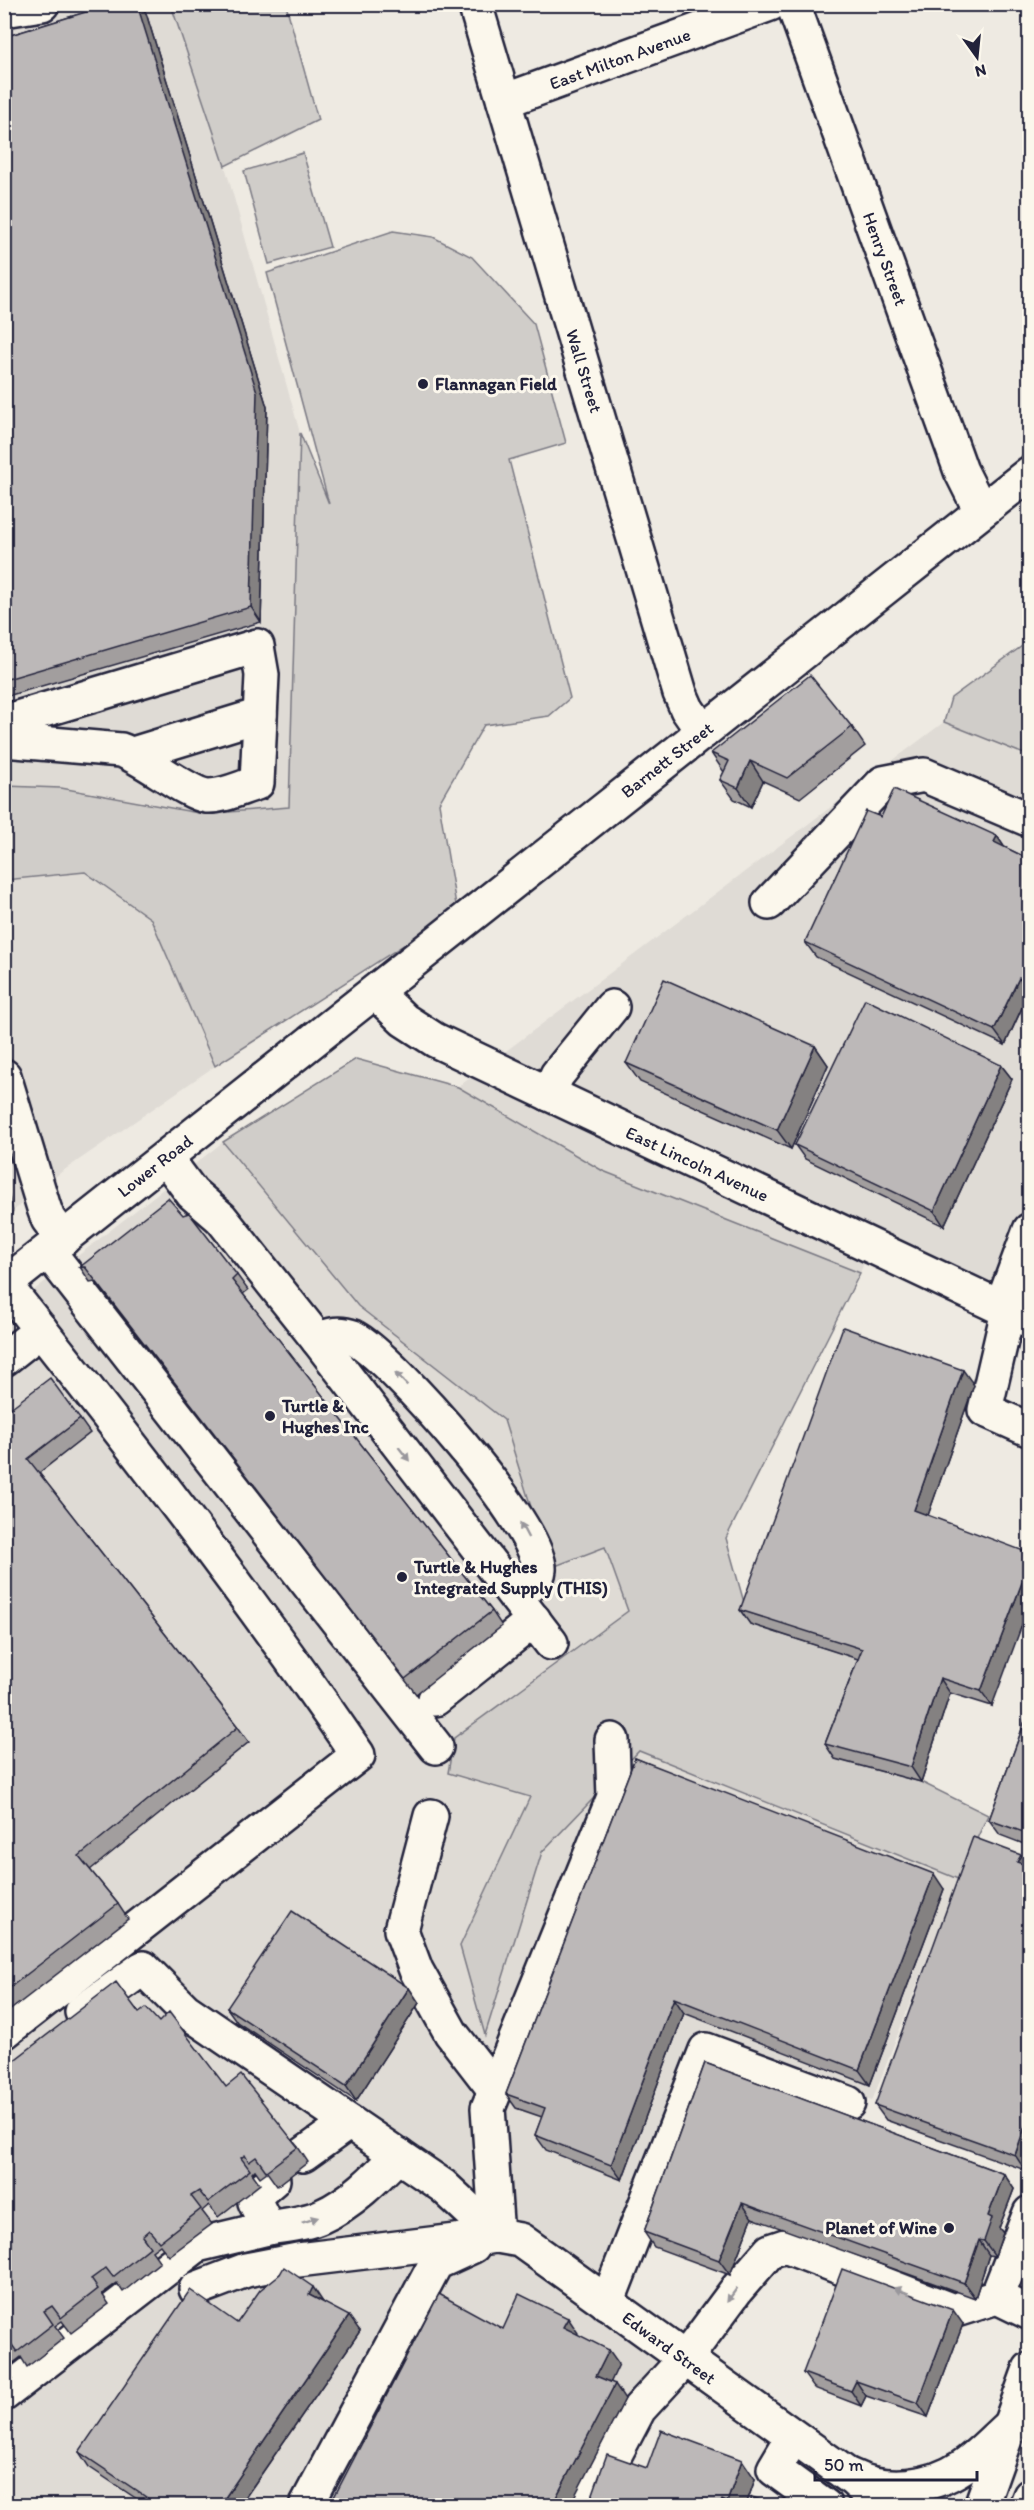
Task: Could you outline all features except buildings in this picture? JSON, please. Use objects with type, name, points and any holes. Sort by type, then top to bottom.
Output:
[{"type":"main road","points":[[4,10],[42,4]]},
{"type":"main road","name":"Wall Street","points":[[475,4],[680,693],[694,722],[703,732]]},
{"type":"main road","name":"East Milton Avenue","points":[[504,101],[770,4]]},
{"type":"main road","name":"Henry Street","points":[[793,4],[961,471],[974,497],[984,509]]},
{"type":"main road","name":"Barnett Street","points":[[305,1047],[1029,473]]},
{"type":"main road","points":[[4,722],[257,646],[262,675],[257,783],[216,795],[200,794],[133,754],[111,748],[4,740]]},
{"type":"main road","points":[[133,754],[260,715]]},
{"type":"main road","points":[[769,903],[883,783],[924,775],[1029,820]]},
{"type":"main road","name":"East Lincoln Avenue","points":[[375,992],[404,1020],[435,1040],[1013,1313]]},
{"type":"main road","points":[[549,1094],[557,1075],[612,1007]]},
{"type":"main road","name":"Lower Road","points":[[5,1285],[305,1047]]},
{"type":"main road","points":[[4,1076],[55,1245],[436,1747]]},
{"type":"main road","points":[[166,1158],[192,1193],[221,1218],[318,1340],[533,1620]]},
{"type":"main road","points":[[1029,1230],[1013,1313],[985,1410],[1029,1430]]},
{"type":"main road","points":[[4,2032],[358,1755],[286,1651],[175,1501],[5,1285]]},
{"type":"main road","points":[[4,1359],[41,1330]]},
{"type":"main road","points":[[318,1340],[330,1334],[340,1334],[361,1342],[424,1402],[513,1512],[539,1565],[533,1620],[435,1699]]},
{"type":"main road","points":[[425,1480],[464,1449]]},
{"type":"main road","points":[[497,2236],[488,2108],[614,1797],[612,1740]]},
{"type":"main road","points":[[431,1816],[401,1930],[416,1970],[451,2033],[495,2090]]},
{"type":"main road","points":[[62,2028],[143,1968],[185,2010],[443,2186],[497,2236]]},
{"type":"main road","points":[[607,2302],[706,2050],[848,2103]]},
{"type":"main road","points":[[303,2155],[349,2122]]},
{"type":"main road","points":[[4,2394],[197,2245],[323,2216],[370,2183],[398,2155]]},
{"type":"main road","points":[[268,2228],[255,2202],[260,2191],[273,2180]]},
{"type":"main road","points":[[997,2297],[1029,2213]]},
{"type":"main road","points":[[196,2289],[246,2270],[298,2260],[497,2236]]},
{"type":"main road","points":[[306,2505],[436,2263],[497,2236]]},
{"type":"main road","name":"Edward Street","points":[[497,2236],[520,2240],[867,2490],[882,2505]]},
{"type":"main road","points":[[588,2505],[639,2409],[685,2359],[737,2289],[770,2251],[784,2246],[953,2311],[997,2297],[1029,2313]]},
{"type":"main road","points":[[981,2505],[1029,2369]]},
{"type":"main road","name":"Edward Street","points":[[838,2470],[856,2479],[880,2485],[916,2485],[940,2479],[962,2468],[1011,2424]]},
{"type":"main road","points":[[792,2437],[774,2469],[825,2505]]},
{"type":"main road","points":[[1026,2505],[1029,2496]]},
{"type":"shaded area","points":[[5,5],[171,5],[225,166],[300,433],[290,807],[204,814],[61,788],[5,786]]},
{"type":"shaded area","points":[[171,5],[286,5],[318,120],[225,166]]},
{"type":"shaded area","points":[[303,153],[330,247],[269,264],[244,171]]},
{"type":"shaded area","points":[[393,231],[433,237],[472,257],[534,324],[566,443],[509,460],[570,698],[549,716],[484,725],[439,803],[457,911],[215,1066],[151,919],[85,872],[5,880],[5,786],[61,788],[204,814],[289,807],[300,433],[329,504],[267,273]]},
{"type":"shaded area","points":[[1029,641],[1029,756],[944,722],[951,698]]},
{"type":"shaded area","points":[[944,722],[1029,756],[1029,1328],[869,1250],[860,1273],[603,1171],[458,1087]]},
{"type":"shaded area","points":[[85,872],[151,919],[215,1066],[60,1173],[13,1211],[4,1178],[4,880]]},
{"type":"shaded area","points":[[356,1059],[458,1087],[603,1171],[860,1273],[726,1538],[750,1624],[872,1663],[836,1759],[921,1782],[988,1815],[958,1879],[639,1751],[542,1852],[485,2035],[460,1946],[530,1797],[448,1773],[454,1738],[628,1611],[605,1547],[550,1568],[504,1420],[358,1306],[223,1142]]},
{"type":"shaded area","points":[[223,1142],[358,1306],[504,1420],[550,1568],[605,1547],[628,1611],[454,1738],[448,1773],[530,1796],[460,1946],[485,2033],[542,1852],[639,1751],[958,1879],[872,2101],[701,2032],[600,2299],[667,2352],[597,2505],[5,2506],[5,1313]]},
{"type":"shaded area","points":[[4,1178],[13,1211],[5,1226],[4,1226]]},
{"type":"place","name":"Flannagan Field","points":[[423,384]]},
{"type":"place","name":"Turtle & Hughes Inc","points":[[270,1416]]},
{"type":"place","name":"Turtle & Hughes Integrated Supply (THIS)","points":[[402,1577]]},
{"type":"place","name":"Planet of Wine","points":[[949,2228]]}]
